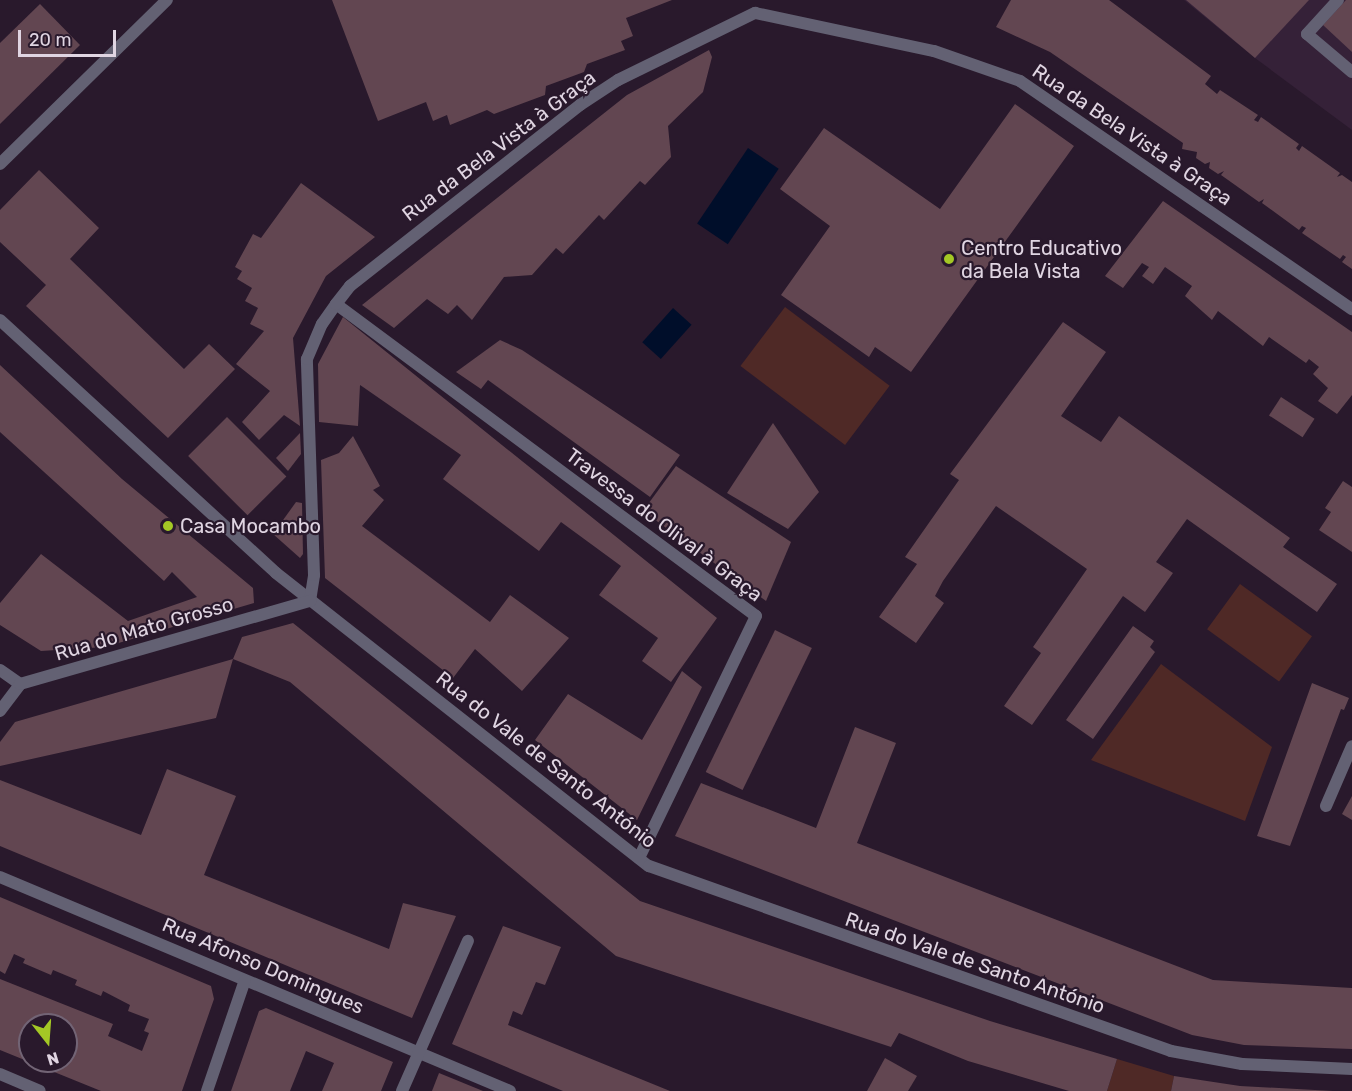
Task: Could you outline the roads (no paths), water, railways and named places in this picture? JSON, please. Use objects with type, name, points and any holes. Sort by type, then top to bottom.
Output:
[{"type":"street","points":[[0,164],[167,0]]},
{"type":"street","points":[[1338,0],[1307,34],[1352,72]]},
{"type":"street","name":"Rua da Bela Vista à Graça","points":[[310,601],[314,575],[307,359],[322,324],[336,304],[350,286],[580,105],[618,80],[727,24],[766,13],[934,51],[1020,81],[1352,309]]},
{"type":"street","name":"Travessa do Olival à Graça","points":[[336,304],[756,616],[639,858]]},
{"type":"street","name":"Rua do Vale de Santo António","points":[[0,320],[233,536],[310,601],[639,858],[674,878],[1171,1051],[1242,1064],[1352,1069]]},
{"type":"street","name":"Rua do Mato Grosso","points":[[20,684],[310,601]]},
{"type":"street","points":[[0,670],[20,684],[0,711]]},
{"type":"street","points":[[1326,806],[1352,746]]},
{"type":"street","name":"Rua Afonso Domingues","points":[[0,877],[510,1091]]},
{"type":"street","points":[[402,1091],[468,941]]},
{"type":"street","points":[[207,1091],[245,980]]},
{"type":"street","points":[[0,1074],[40,1091]]},
{"type":"water","points":[[748,148],[779,169],[728,244],[697,223]]},
{"type":"water","points":[[673,308],[692,325],[661,359],[642,342]]},
{"type":"place","name":"Centro Educativo da Bela Vista","points":[[949,259]]},
{"type":"place","name":"Casa Mocambo","points":[[168,526]]}]
